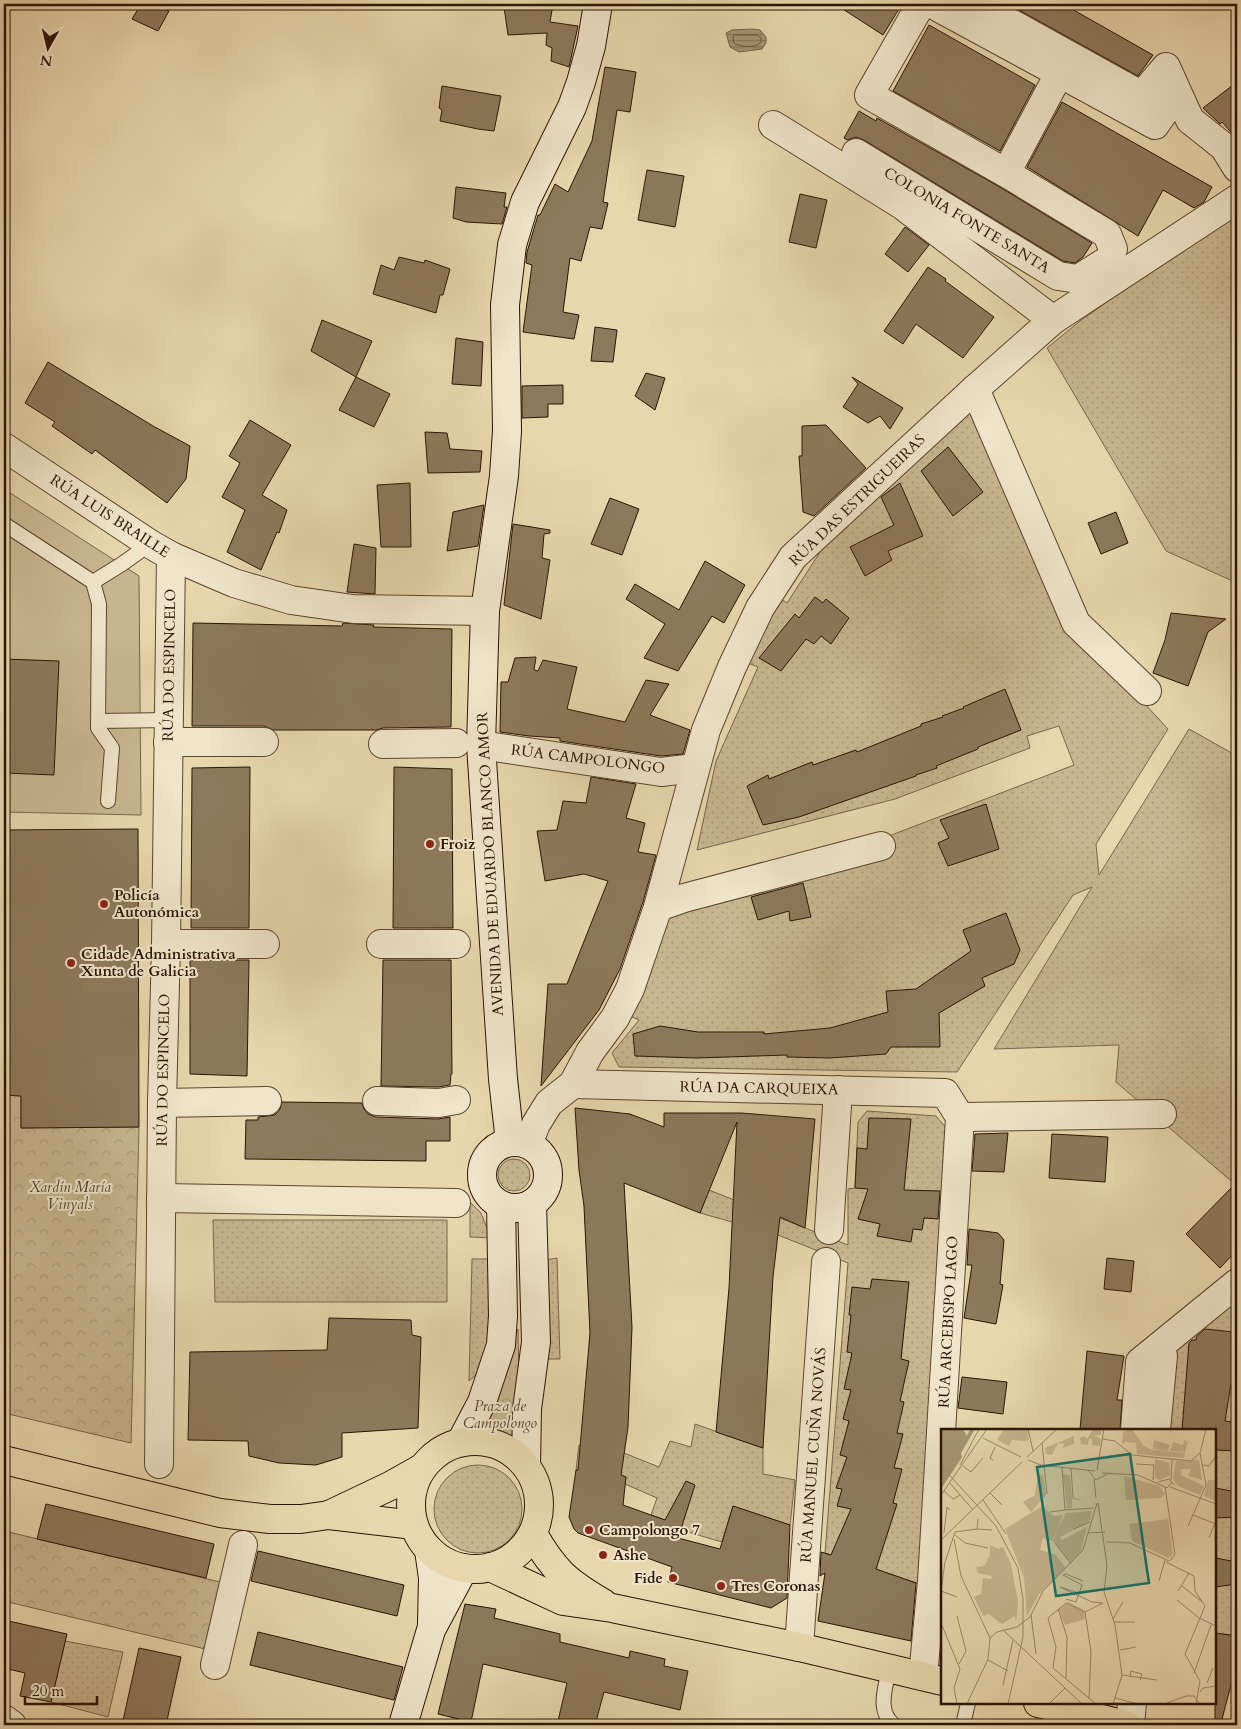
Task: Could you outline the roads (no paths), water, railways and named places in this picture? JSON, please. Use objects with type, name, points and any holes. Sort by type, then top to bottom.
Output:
[{"type":"highway","points":[[477,1568],[507,1560],[522,1549],[533,1534],[538,1517],[539,1498],[535,1481],[526,1465],[513,1453],[496,1444],[479,1441],[461,1442],[446,1447],[432,1456],[422,1468],[413,1486],[410,1506],[414,1525],[428,1550],[445,1562],[477,1568],[563,1601],[612,1608],[799,1647],[933,1679]]},
{"type":"highway","points":[[4,1460],[243,1517],[301,1519],[329,1515],[414,1525]]},
{"type":"highway","points":[[329,1515],[390,1486],[422,1468]]},
{"type":"highway","points":[[533,1534],[542,1550],[562,1576],[576,1587],[612,1608]]},
{"type":"highway","points":[[1042,1704],[1126,1725]]},
{"type":"street","name":"AVENIDA DE EDUARDO BLANCO AMOR","points":[[519,1143],[503,1079],[468,744],[504,476],[506,431],[505,305],[512,245],[524,202],[572,107],[591,46],[598,4]]},
{"type":"street","name":"COLONIA FONTE SANTA","points":[[856,153],[1058,276],[1078,280],[1110,259],[1113,249],[1107,234],[1006,173],[869,96],[921,4]]},
{"type":"street","points":[[932,4],[1064,64]]},
{"type":"street","points":[[976,4],[1155,126],[1166,109],[1142,95],[1166,67],[1190,120],[1224,147],[1237,168]]},
{"type":"street","points":[[1006,173],[1064,64]]},
{"type":"street","points":[[773,125],[902,205],[1053,320]]},
{"type":"street","name":"RÚA DAS ESTRIGUEIRAS","points":[[519,1143],[536,1124],[549,1103],[573,1084],[590,1052],[615,1018],[630,989],[658,906],[706,730],[736,658],[760,608],[793,557],[975,389],[1053,320],[1237,199]]},
{"type":"street","points":[[975,389],[1076,623],[1147,690]]},
{"type":"street","name":"RÚA LUIS BRAILLE","points":[[4,447],[161,550],[234,583],[291,600],[353,609],[486,611]]},
{"type":"street","name":"RÚA DO ESPINCELO","points":[[159,1464],[168,731],[161,550]]},
{"type":"street","points":[[168,731],[264,742]]},
{"type":"street","name":"RÚA CAMPOLONGO","points":[[382,744],[468,744],[661,772],[695,768]]},
{"type":"street","points":[[658,906],[881,846]]},
{"type":"street","points":[[166,944],[265,944]]},
{"type":"street","points":[[381,944],[456,944]]},
{"type":"street","name":"RÚA DA CARQUEIXA","points":[[573,1084],[945,1092],[960,1117]]},
{"type":"street","points":[[829,1230],[838,1090]]},
{"type":"street","points":[[377,1101],[439,1103],[456,1100]]},
{"type":"street","points":[[162,1103],[267,1101]]},
{"type":"street","points":[[960,1117],[1162,1114]]},
{"type":"street","name":"RÚA ARCEBISPO LAGO","points":[[941,1429],[960,1117]]},
{"type":"street","points":[[519,1143],[536,1149],[543,1157],[548,1167],[546,1188],[532,1204],[522,1208],[500,1205],[485,1190],[482,1180],[482,1169],[492,1150],[502,1144],[519,1143]]},
{"type":"street","points":[[161,1198],[456,1203]]},
{"type":"street","points":[[526,1465],[527,1409],[536,1342],[532,1204]]},
{"type":"street","points":[[461,1442],[482,1402],[500,1345],[502,1316],[500,1205]]},
{"type":"street","name":"RÚA MANUEL CUÑA NOVÁS","points":[[799,1647],[826,1262]]},
{"type":"street","points":[[1135,1429],[1140,1362],[1237,1282]]},
{"type":"street","points":[[1156,1429],[1163,1356]]},
{"type":"street","name":"RÚA ARCEBISPO LAGO","points":[[933,1679],[932,1581],[941,1432]]},
{"type":"street","points":[[215,1665],[243,1545]]},
{"type":"street","points":[[403,1725],[432,1630],[433,1578],[428,1550]]},
{"type":"street","points":[[432,1630],[477,1568]]},
{"type":"street","points":[[1130,1725],[1132,1704]]},
{"type":"street","points":[[4,1719],[12,1725]]},
{"type":"lane","points":[[4,524],[93,582],[99,604],[98,728],[112,748],[108,801]]},
{"type":"lane","points":[[93,582],[122,564],[161,550]]},
{"type":"lane","points":[[98,721],[168,731]]},
{"type":"lane","points":[[889,1668],[882,1703],[888,1721],[894,1725]]},
{"type":"lane","points":[[963,1725],[968,1704]]},
{"type":"water","points":[[732,30],[760,30],[766,37],[766,43],[762,49],[739,52],[730,47],[726,33]]},
{"type":"place","name":"Froiz","points":[[430,844]]},
{"type":"place","name":"Policía Autonómica","points":[[104,904]]},
{"type":"place","name":"Cidade Administrativa Xunta de Galicia","points":[[71,963]]},
{"type":"place","name":"Campolongo 7","points":[[589,1530]]},
{"type":"place","name":"Ashe","points":[[603,1555]]},
{"type":"place","name":"Fide","points":[[673,1578]]},
{"type":"place","name":"Tres Coronas","points":[[721,1586]]},
{"type":"park label","name":"Xardín María Vinyals","points":[[70,1196]]},
{"type":"park label","name":"Praza de Campolongo","points":[[500,1414]]}]
